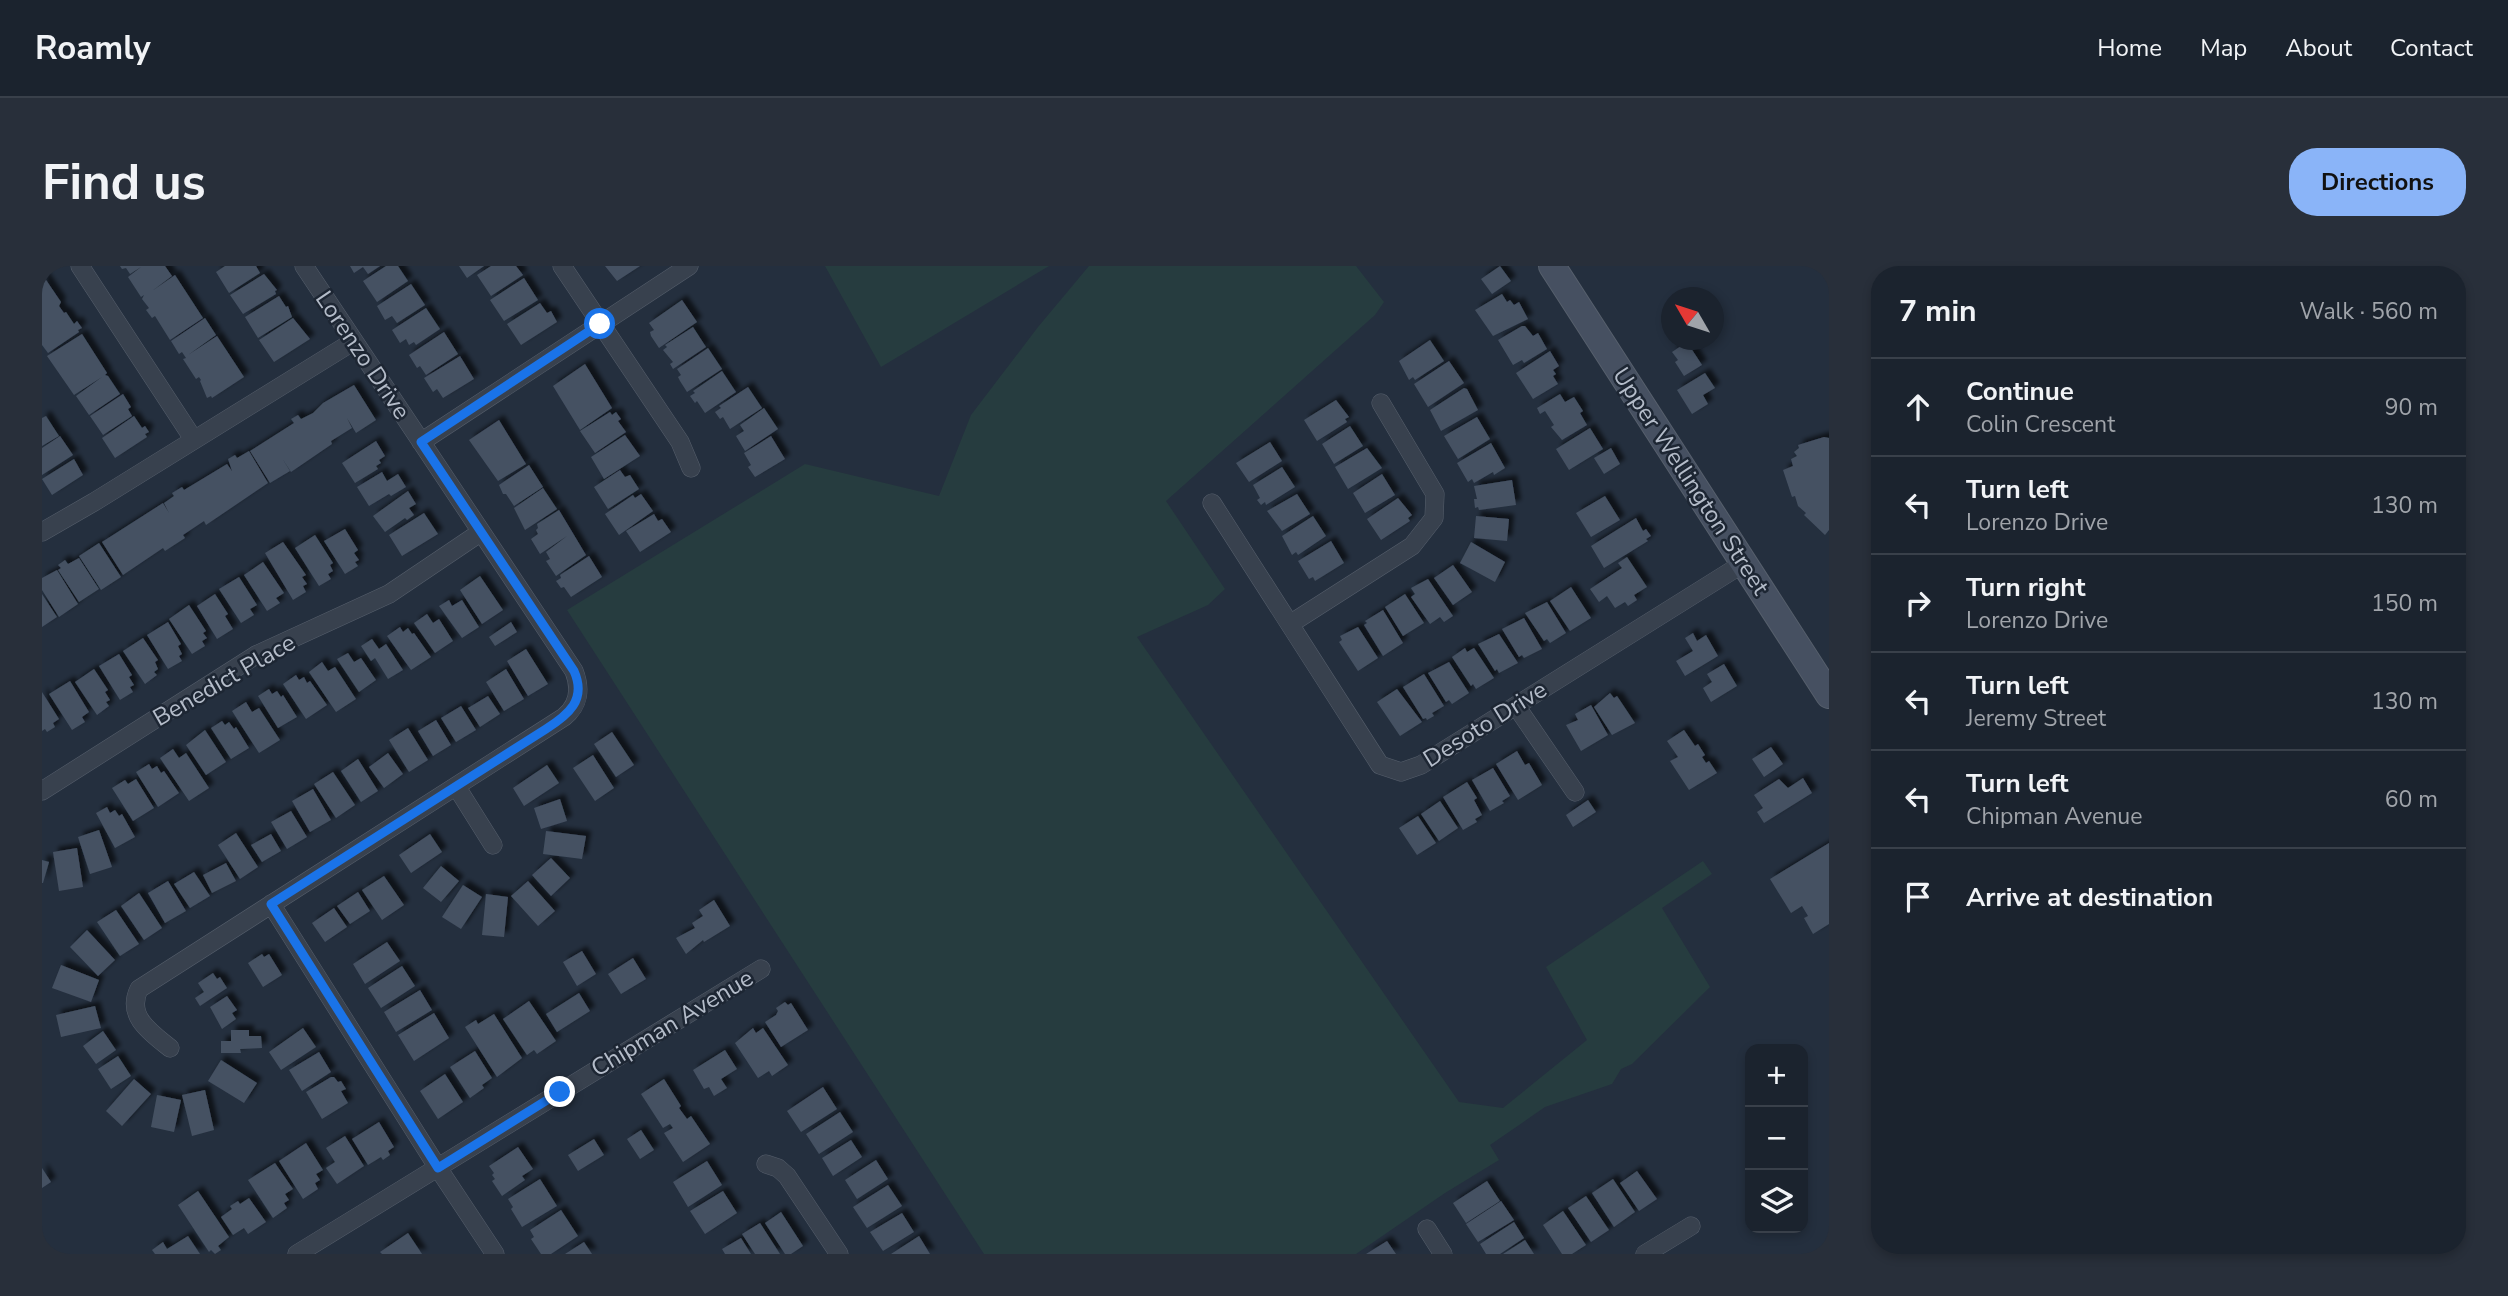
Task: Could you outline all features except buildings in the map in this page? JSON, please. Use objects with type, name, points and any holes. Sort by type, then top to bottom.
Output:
[{"type":"main road","name":"Upper Wellington Street","points":[[1552,266],[1829,695]]},
{"type":"street","points":[[80,266],[194,440]]},
{"type":"street","name":"Lorenzo Drive","points":[[170,1048],[151,1033],[134,1010],[134,998],[139,989],[564,718],[574,706],[578,691],[574,671],[304,266]]},
{"type":"street","points":[[562,266],[680,442],[691,468]]},
{"type":"street","points":[[421,442],[689,266]]},
{"type":"street","points":[[42,532],[354,341]]},
{"type":"street","points":[[1290,624],[1412,546],[1434,518],[1436,494],[1381,403]]},
{"type":"street","name":"Desoto Drive","points":[[1212,503],[1380,765],[1401,772],[1421,765],[1744,563]]},
{"type":"street","name":"Benedict Place","points":[[42,791],[256,655],[389,594],[481,532]]},
{"type":"street","points":[[1516,706],[1575,792]]},
{"type":"street","points":[[456,786],[493,845]]},
{"type":"street","points":[[271,904],[495,1254]]},
{"type":"street","name":"Chipman Avenue","points":[[297,1254],[761,969]]},
{"type":"street","points":[[766,1164],[778,1168],[787,1176],[839,1254]]},
{"type":"street","points":[[1645,1254],[1691,1226]]},
{"type":"street","points":[[1427,1229],[1443,1254]]},
{"type":"green space","points":[[825,266],[1049,266],[881,367]]},
{"type":"green space","points":[[1089,266],[1356,266],[1384,302],[1375,315],[1166,501],[1225,589],[1208,605],[1137,637],[1459,1102],[1503,1108],[1587,1040],[1546,967],[1703,861],[1712,874],[1662,908],[1710,987],[1632,1064],[1621,1069],[1612,1084],[1545,1107],[1490,1145],[1499,1160],[1356,1254],[984,1254],[567,610],[805,464],[939,496],[971,415],[1038,327]]},
{"type":"route","points":[[560,1092],[438,1168],[271,904],[564,718],[572,710],[578,696],[578,681],[574,671],[421,442],[600,324]]}]
